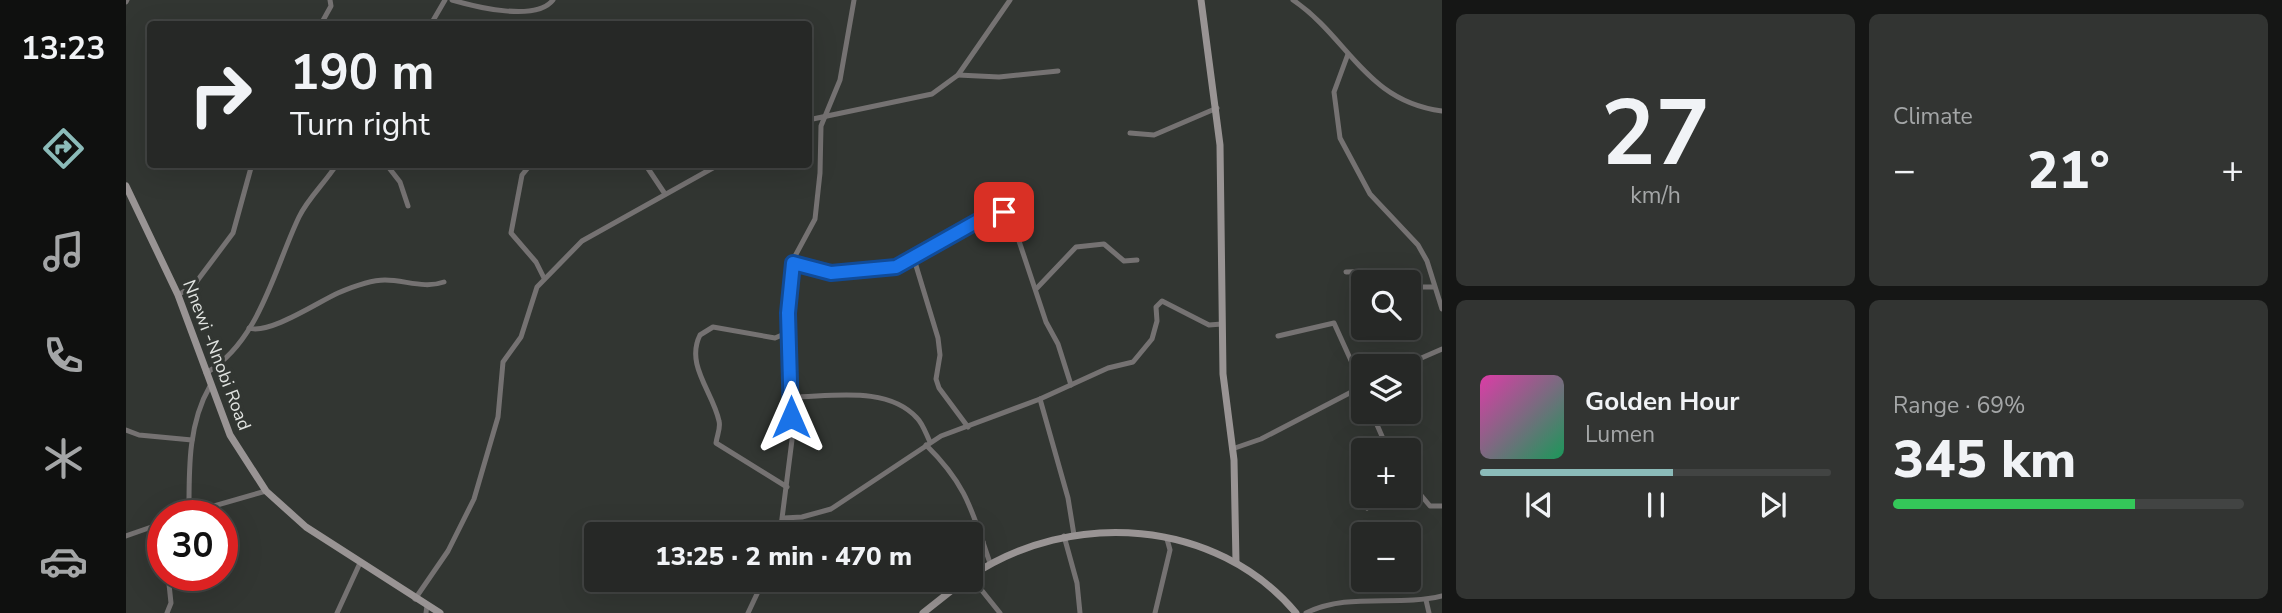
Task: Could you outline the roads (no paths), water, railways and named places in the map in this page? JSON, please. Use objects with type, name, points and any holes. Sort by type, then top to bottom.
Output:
[{"type":"main road","points":[[1201,0],[1217,108],[1222,224],[1223,374],[1232,449],[1236,562]]},
{"type":"main road","name":"Nnewi -Nnobi Road","points":[[126,186],[178,295],[230,435],[267,491],[306,527],[415,598],[426,609],[440,613]]},
{"type":"main road","points":[[983,568],[1021,547],[1064,536],[1120,533],[1167,539],[1200,545],[1236,562],[1277,591],[1296,613]]},
{"type":"main road","points":[[923,613],[950,592]]},
{"type":"street","points":[[323,21],[331,6],[330,0]]},
{"type":"street","points":[[433,21],[445,0]]},
{"type":"street","points":[[452,0],[502,10],[531,11],[547,7],[553,0]]},
{"type":"street","points":[[783,522],[792,440],[788,295],[793,263],[815,219],[820,173],[820,134],[824,115],[840,80],[854,0]]},
{"type":"street","points":[[812,119],[932,94],[958,75],[1010,0]]},
{"type":"street","points":[[1293,0],[1311,14],[1386,92],[1442,111]]},
{"type":"street","points":[[1348,54],[1334,92],[1340,138],[1370,194],[1418,245],[1427,261],[1442,309]]},
{"type":"street","points":[[958,75],[999,78],[1058,71]]},
{"type":"street","points":[[1130,134],[1154,135],[1217,108]]},
{"type":"street","points":[[178,295],[194,285],[233,233],[251,168]]},
{"type":"street","points":[[206,373],[216,367],[248,328],[276,275],[306,204],[334,168]]},
{"type":"street","points":[[389,168],[400,182],[408,206]]},
{"type":"street","points":[[528,168],[522,175],[511,233],[536,262],[544,278]]},
{"type":"street","points":[[648,168],[665,194]]},
{"type":"street","points":[[415,598],[448,551],[474,499],[498,416],[503,362],[521,337],[530,301],[544,278],[582,241],[713,168]]},
{"type":"street","points":[[793,263],[831,273],[881,270],[914,259],[992,213],[1004,212],[1015,229],[1037,288],[1046,322],[1058,344],[1071,385]]},
{"type":"street","points":[[1037,288],[1076,247],[1104,244],[1125,261],[1137,260]]},
{"type":"street","points":[[914,259],[938,338],[940,355],[936,379],[939,388],[968,427]]},
{"type":"street","points":[[1346,272],[1351,272]]},
{"type":"street","points":[[248,328],[256,330],[270,326],[339,293],[378,280],[427,285],[444,282]]},
{"type":"street","points":[[1421,287],[1433,287]]},
{"type":"street","points":[[784,518],[802,517],[831,509],[928,443],[1040,399],[1108,368],[1133,362],[1152,339],[1157,321],[1156,307],[1162,301],[1209,324],[1222,324]]},
{"type":"street","points":[[1278,337],[1334,323],[1351,364]]},
{"type":"street","points":[[787,487],[716,443],[720,425],[699,374],[696,348],[700,335],[713,327],[775,338],[789,332]]},
{"type":"street","points":[[1421,358],[1442,349]]},
{"type":"street","points":[[190,500],[192,440],[197,413],[210,386]]},
{"type":"street","points":[[1232,449],[1262,439],[1351,393]]},
{"type":"street","points":[[791,397],[841,394],[886,400],[916,416],[928,443],[950,468],[968,497],[990,563]]},
{"type":"street","points":[[1040,399],[1068,498],[1074,535]]},
{"type":"street","points":[[126,430],[139,435],[192,440]]},
{"type":"street","points":[[232,500],[267,491]]},
{"type":"street","points":[[1421,495],[1430,506],[1439,507],[1442,516]]},
{"type":"street","points":[[126,536],[147,529]]},
{"type":"street","points":[[1064,536],[1077,583],[1080,613]]},
{"type":"street","points":[[1155,613],[1170,550],[1167,539]]},
{"type":"street","points":[[337,613],[360,563]]},
{"type":"street","points":[[167,613],[171,603],[170,591]]},
{"type":"street","points":[[748,613],[758,592]]},
{"type":"street","points":[[982,592],[1000,613]]},
{"type":"street","points":[[1306,613],[1321,606],[1346,601],[1426,600],[1442,596]]},
{"type":"street","points":[[1426,600],[1429,613]]}]
